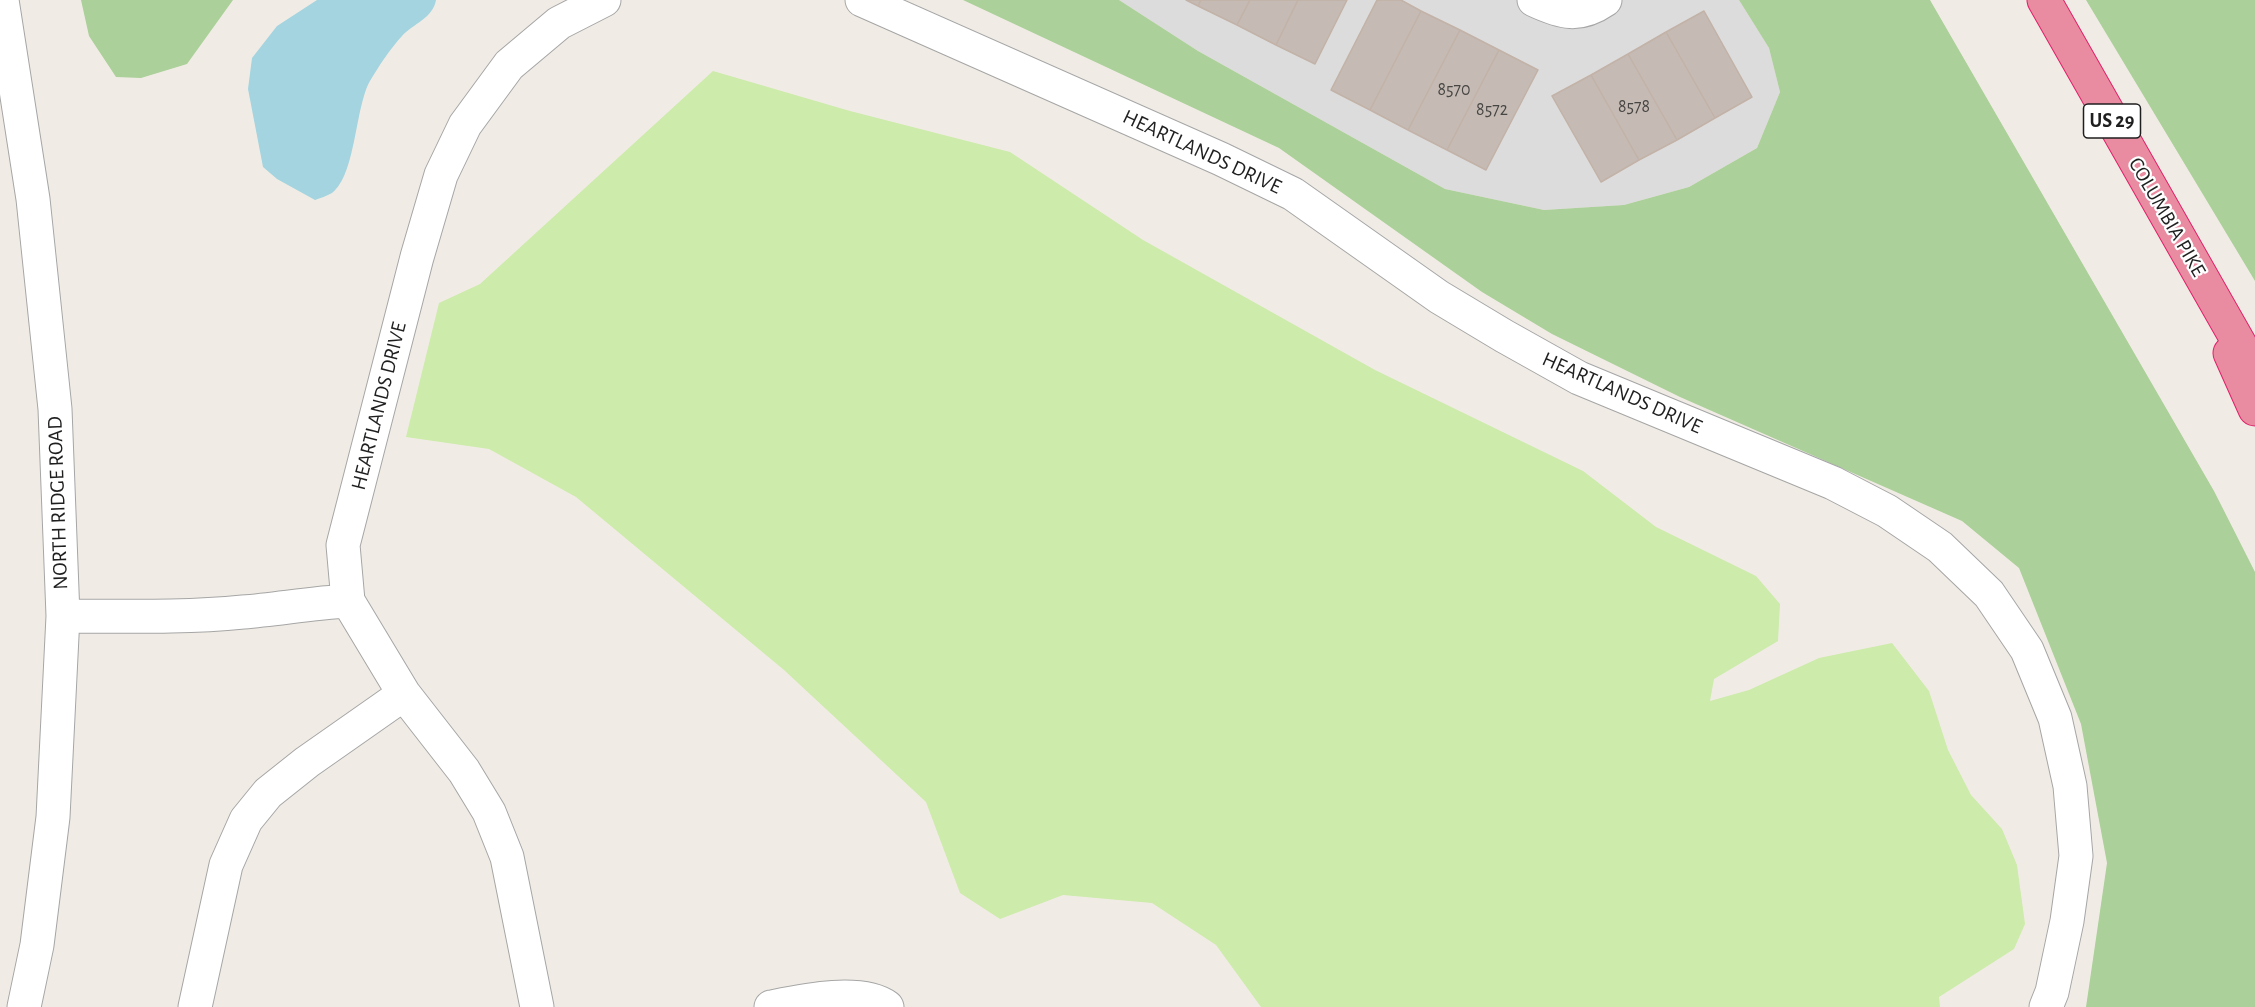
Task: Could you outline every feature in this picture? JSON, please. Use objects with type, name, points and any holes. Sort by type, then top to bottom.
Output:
[{"type":"highway","name":"COLUMBIA PIKE","points":[[2044,0],[2255,371]]},
{"type":"highway","points":[[2181,242],[2255,409]]},
{"type":"street","name":"NORTH RIDGE ROAD","points":[[2,0],[33,199],[55,409],[63,616],[53,817],[37,945],[24,1007]]},
{"type":"street","name":"HEARTLANDS DRIVE","points":[[348,601],[343,545],[414,269],[441,175],[465,125],[508,65],[559,23],[604,0]]},
{"type":"street","name":"HEARTLANDS DRIVE","points":[[862,0],[1293,194],[1439,297],[1579,378],[1833,483],[1887,511],[1940,547],[1989,594],[2027,650],[2055,718],[2070,786],[2076,856],[2067,921],[2052,992],[2046,1007]]},
{"type":"street","points":[[1534,0],[1569,13],[1590,10],[1605,0]]},
{"type":"street","points":[[63,616],[185,616],[348,601],[404,694],[464,771],[489,812],[507,857],[537,1007]]},
{"type":"street","points":[[195,1007],[226,866],[246,820],[268,793],[307,762],[404,694]]},
{"type":"street","points":[[771,1007],[798,1002],[859,997],[887,1007]]},
{"type":"shaded area","points":[[1119,0],[1739,0],[1769,48],[1780,92],[1757,148],[1689,187],[1624,205],[1544,210],[1445,189],[1198,51]]},
{"type":"green space","points":[[81,0],[233,0],[187,64],[141,78],[116,77],[89,36]]},
{"type":"green space","points":[[963,0],[1119,0],[1198,51],[1445,189],[1544,210],[1624,205],[1689,187],[1757,148],[1780,92],[1769,48],[1739,0],[1930,0],[2214,491],[2255,572],[2255,1007],[2086,1007],[2107,863],[2081,724],[2019,568],[1962,521],[1680,397],[1552,334],[1482,292],[1279,148]]},
{"type":"green space","points":[[2086,0],[2255,0],[2255,281]]},
{"type":"green space","points":[[713,71],[850,111],[1010,152],[1143,240],[1375,370],[1583,471],[1656,527],[1756,576],[1780,604],[1778,641],[1714,679],[1710,701],[1749,690],[1819,658],[1892,643],[1929,691],[1948,750],[1971,795],[2002,829],[2017,865],[2025,924],[2014,949],[1939,997],[1940,1007],[1261,1007],[1216,945],[1152,903],[1063,895],[1000,919],[960,893],[926,802],[784,670],[576,497],[489,449],[406,437],[439,303],[480,284]]},
{"type":"water","points":[[317,0],[436,0],[431,12],[398,41],[370,81],[361,107],[346,172],[332,193],[315,200],[277,179],[263,167],[248,89],[252,58],[277,26]]},
{"type":"building","points":[[1186,0],[1201,0],[1198,6]]},
{"type":"building","points":[[1201,0],[1250,0],[1237,25],[1198,6]]},
{"type":"building","points":[[1250,0],[1298,0],[1276,45],[1237,25]]},
{"type":"building","points":[[1298,0],[1347,0],[1315,64],[1276,45]]},
{"type":"building","points":[[1377,0],[1401,0],[1421,11],[1370,110],[1331,90]]},
{"type":"building","points":[[1421,11],[1460,30],[1408,130],[1370,110]]},
{"type":"building","points":[[1704,11],[1752,97],[1715,118],[1666,32]]},
{"type":"building","points":[[1460,30],[1499,50],[1447,150],[1408,130]]},
{"type":"building","points":[[1666,32],[1715,118],[1677,140],[1628,54]]},
{"type":"building","points":[[1499,50],[1538,70],[1486,170],[1447,150]]},
{"type":"building","points":[[1628,54],[1677,140],[1639,160],[1591,75]]},
{"type":"building","points":[[1591,75],[1639,160],[1601,182],[1552,96]]}]
